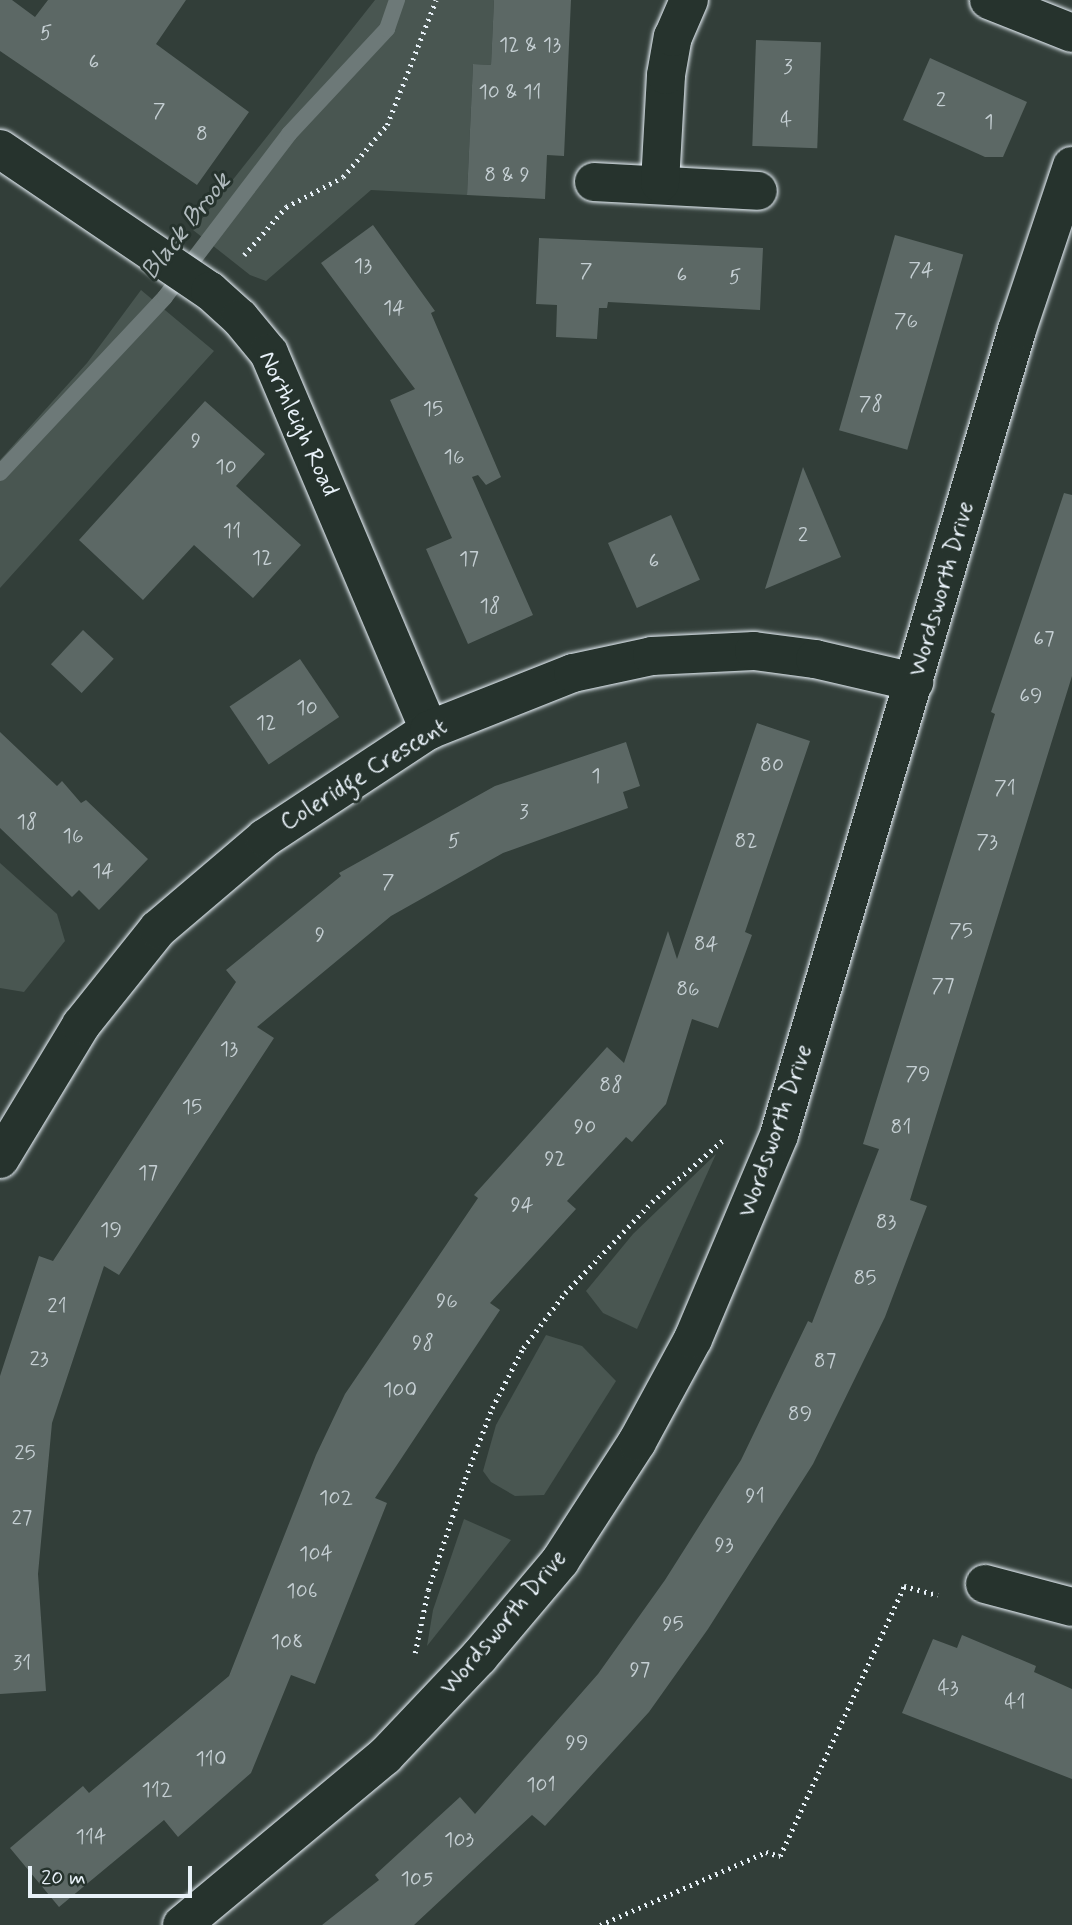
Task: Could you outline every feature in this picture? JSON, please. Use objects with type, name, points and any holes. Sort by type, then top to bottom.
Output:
[{"type":"street","points":[[660,183],[666,75],[673,37],[689,0]]},
{"type":"street","points":[[989,0],[1072,33]]},
{"type":"street","name":"Northleigh Road","points":[[0,149],[210,291],[240,318],[269,353],[429,730]]},
{"type":"street","name":"Wordsworth Drive","points":[[182,1925],[287,1843],[385,1756],[559,1561],[637,1442],[693,1339],[779,1135],[1021,317],[1072,166]]},
{"type":"street","points":[[594,182],[660,183],[758,191]]},
{"type":"street","name":"Coleridge Crescent","points":[[0,1159],[80,1025],[158,929],[265,838],[429,730],[573,673],[652,656],[754,651],[851,666],[914,682]]},
{"type":"street","points":[[985,1584],[1072,1607]]},
{"type":"path","points":[[210,291],[286,207],[342,177],[387,125],[436,0]]},
{"type":"path","points":[[426,1713],[411,1676],[428,1590],[492,1408],[523,1348],[565,1293],[652,1202],[716,1145],[738,1130],[779,1135]]},
{"type":"path","points":[[600,1925],[766,1852],[780,1856],[904,1586],[960,1601],[985,1584]]},
{"type":"shaded area","points":[[375,0],[494,0],[491,65],[473,64],[467,195],[371,190],[266,281],[250,275],[193,230]]},
{"type":"shaded area","points":[[141,290],[214,351],[0,588],[0,460],[87,363]]},
{"type":"shaded area","points":[[0,863],[57,914],[65,941],[24,992],[0,988]]},
{"type":"shaded area","points":[[716,1154],[637,1329],[603,1313],[586,1291],[633,1234]]},
{"type":"shaded area","points":[[546,1335],[582,1346],[616,1381],[544,1495],[515,1496],[491,1482],[483,1471],[496,1425]]},
{"type":"shaded area","points":[[464,1519],[511,1540],[427,1646],[433,1610]]},
{"type":"building","points":[[0,0],[12,0],[35,17],[48,0],[186,0],[156,44],[249,112],[197,185],[0,51]]},
{"type":"building","points":[[494,0],[571,0],[564,156],[547,155],[545,199],[467,195],[473,64],[491,65]]},
{"type":"building","points":[[756,40],[821,42],[817,148],[752,146]]},
{"type":"building","points":[[930,58],[1027,102],[1003,157],[985,157],[903,120]]},
{"type":"building","points":[[373,225],[435,311],[431,313],[501,477],[486,485],[478,475],[472,477],[533,615],[468,644],[426,549],[452,538],[390,400],[415,389],[321,263]]},
{"type":"building","points":[[895,235],[963,255],[907,450],[839,430]]},
{"type":"building","points":[[539,238],[763,248],[760,310],[608,302],[607,308],[599,308],[597,339],[556,337],[557,305],[536,304]]},
{"type":"building","points":[[205,401],[265,454],[236,486],[301,545],[253,598],[194,545],[143,600],[79,540]]},
{"type":"building","points":[[803,467],[841,557],[765,589]]},
{"type":"building","points":[[1064,493],[1072,495],[1072,676],[910,1200],[927,1206],[885,1317],[813,1464],[708,1629],[649,1712],[545,1826],[532,1815],[414,1925],[322,1925],[379,1880],[375,1875],[460,1797],[475,1814],[598,1674],[665,1580],[741,1460],[808,1321],[812,1323],[879,1149],[863,1144],[995,714],[991,712]]},
{"type":"building","points":[[671,515],[700,580],[637,608],[608,543]]},
{"type":"building","points":[[83,630],[114,659],[82,693],[51,664]]},
{"type":"building","points":[[300,659],[339,717],[269,765],[230,707]]},
{"type":"building","points":[[757,723],[810,741],[745,932],[752,935],[718,1028],[692,1019],[666,1104],[632,1142],[626,1137],[567,1201],[576,1209],[490,1303],[500,1310],[375,1498],[387,1503],[315,1684],[291,1675],[251,1773],[178,1837],[164,1820],[59,1907],[10,1848],[83,1786],[89,1793],[229,1676],[316,1455],[345,1394],[478,1198],[474,1195],[607,1047],[624,1063],[668,931],[677,959]]},
{"type":"building","points":[[0,732],[57,786],[62,781],[81,803],[86,800],[148,859],[99,910],[79,890],[72,897],[0,828]]},
{"type":"building","points":[[626,742],[640,786],[623,792],[628,808],[503,853],[391,916],[257,1027],[274,1038],[119,1275],[104,1266],[52,1423],[38,1574],[46,1691],[0,1694],[0,1376],[39,1256],[53,1261],[236,982],[226,970],[341,876],[339,873],[495,786]]},
{"type":"building","points":[[962,1635],[1036,1666],[1034,1672],[1072,1689],[1072,1779],[902,1713],[933,1639],[957,1648]]},
{"type":"waterway","name":"Black Brook","points":[[0,473],[165,297],[289,134],[387,29],[397,0]]}]
